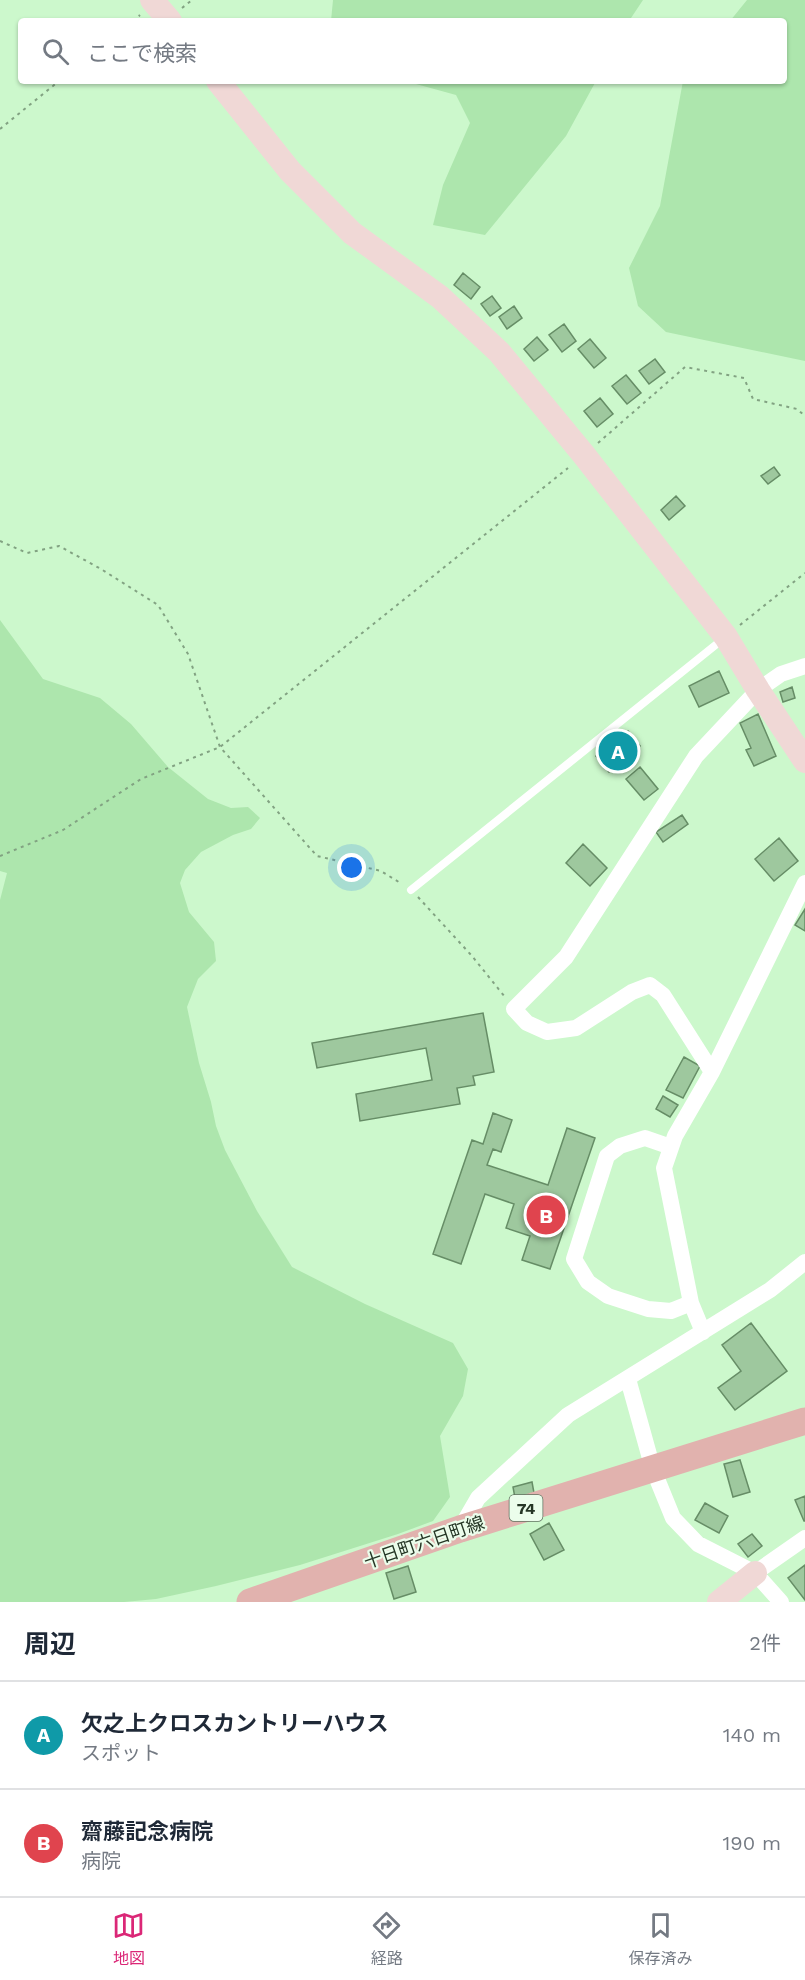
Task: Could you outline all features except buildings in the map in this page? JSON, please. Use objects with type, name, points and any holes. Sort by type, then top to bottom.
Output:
[{"type":"main road","name":"十日町六日町線","points":[[250,1602],[460,1529],[805,1421]]},
{"type":"street","points":[[152,0],[167,18]]},
{"type":"street","points":[[220,84],[290,171],[352,233],[440,297],[499,352],[584,455],[726,637],[805,761]]},
{"type":"street","points":[[711,1072],[663,995],[650,985],[632,992],[576,1028],[547,1032],[527,1023],[514,1009],[566,957],[696,756],[758,690],[781,674],[805,666]]},
{"type":"street","points":[[703,1332],[691,1303],[664,1168],[675,1136],[711,1072],[805,883]]},
{"type":"street","points":[[671,1147],[645,1138],[620,1146],[607,1156],[574,1259],[588,1282],[608,1296],[648,1309],[671,1311],[691,1303]]},
{"type":"street","points":[[460,1529],[478,1498],[568,1415],[770,1290],[805,1262]]},
{"type":"street","points":[[628,1379],[652,1469],[673,1518],[698,1544],[755,1573],[781,1602]]},
{"type":"street","points":[[719,1602],[805,1538]]},
{"type":"lane","points":[[411,890],[726,637]]},
{"type":"path","points":[[0,129],[55,84]]},
{"type":"path","points":[[0,856],[63,830],[141,779],[220,747],[584,455],[685,367],[744,378],[753,399],[797,409],[805,416]]},
{"type":"path","points":[[0,541],[27,553],[59,546],[158,605],[188,654],[220,747],[317,856],[381,871],[411,890],[472,956],[514,1009]]},
{"type":"path","points":[[726,637],[805,573]]},
{"type":"green space","points":[[333,0],[643,0],[631,18],[331,18]]},
{"type":"green space","points":[[747,0],[805,0],[805,361],[666,332],[638,306],[629,268],[660,206],[682,84],[787,84],[787,18],[732,18]]},
{"type":"green space","points":[[416,84],[594,84],[566,136],[485,235],[433,225],[443,185],[470,123],[456,95]]},
{"type":"green space","points":[[0,620],[43,679],[100,698],[131,724],[168,767],[208,799],[231,808],[248,807],[260,818],[251,829],[233,835],[201,852],[185,870],[180,883],[189,912],[214,942],[216,961],[198,979],[187,1007],[199,1063],[225,1150],[257,1211],[292,1267],[365,1304],[453,1343],[468,1369],[463,1396],[440,1436],[450,1497],[433,1521],[300,1565],[156,1599],[124,1602],[0,1602],[0,900],[7,873],[0,871]]},
{"type":"place","name":"欠之上クロスカントリーハウス","points":[[618,751]]},
{"type":"place","name":"齋藤記念病院","points":[[546,1215]]}]
